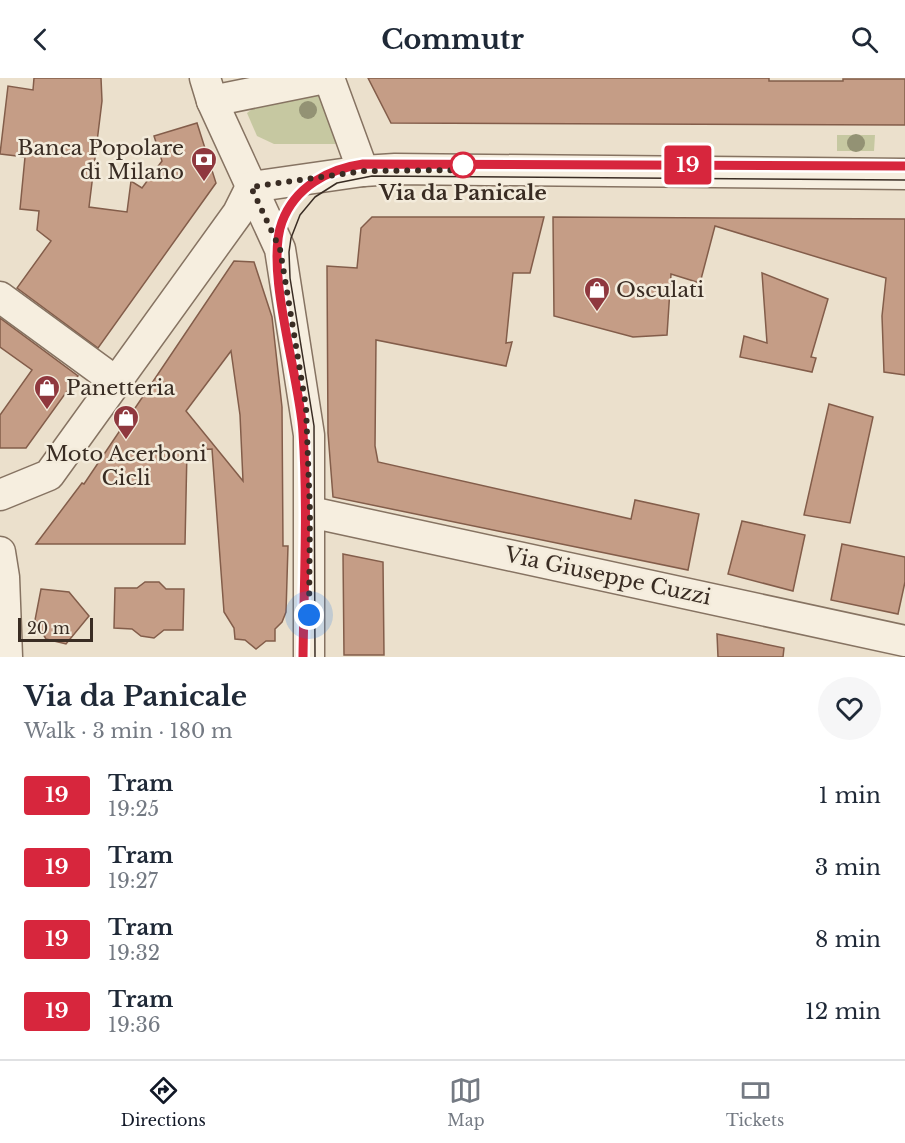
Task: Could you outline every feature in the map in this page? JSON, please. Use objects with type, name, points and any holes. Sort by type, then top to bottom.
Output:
[{"type":"street","points":[[309,657],[310,512],[306,407],[280,249],[209,89],[327,78],[363,171]]},
{"type":"street","points":[[251,187],[363,171],[905,174]]},
{"type":"street","points":[[0,495],[50,475],[115,381],[238,213],[251,187]]},
{"type":"street","points":[[0,297],[115,381]]},
{"type":"street","name":"Via Giuseppe Cuzzi","points":[[310,512],[905,641]]},
{"type":"street","points":[[0,552],[4,577],[7,657]]},
{"type":"green space","points":[[319,94],[340,136],[335,144],[274,144],[257,136],[247,113],[259,104]]},
{"type":"green space","points":[[837,135],[875,135],[874,151],[837,151]]},
{"type":"building","points":[[34,78],[101,78],[102,101],[89,207],[127,212],[131,181],[142,188],[162,161],[154,136],[197,123],[216,183],[98,348],[17,288],[51,241],[37,230],[39,211],[20,209],[25,157],[0,154],[8,86],[33,90]]},
{"type":"building","points":[[368,78],[769,78],[769,81],[905,79],[905,125],[391,123]]},
{"type":"building","points":[[372,217],[544,217],[530,273],[513,273],[506,343],[512,342],[506,366],[376,340],[375,446],[378,462],[631,519],[635,500],[699,514],[688,570],[333,497],[328,433],[327,266],[357,268],[361,228]]},
{"type":"building","points":[[553,217],[905,219],[905,375],[884,372],[882,316],[886,278],[715,226],[700,283],[671,274],[667,335],[633,337],[554,316]]},
{"type":"building","points":[[234,261],[254,262],[272,317],[282,407],[283,546],[288,546],[286,612],[282,622],[275,629],[275,641],[266,641],[256,649],[245,640],[235,639],[234,628],[224,612],[212,449],[187,450],[185,544],[36,544],[82,483],[84,484]],"holes":[[[231,351],[240,415],[243,481],[186,411]]]},
{"type":"building","points":[[762,273],[828,299],[811,357],[816,358],[812,372],[740,357],[744,336],[767,343]]},
{"type":"building","points":[[0,318],[78,376],[26,448],[0,448],[0,415],[32,370],[0,347]]},
{"type":"building","points":[[829,404],[873,417],[850,523],[804,515]]},
{"type":"building","points":[[742,521],[805,535],[793,591],[728,574]]},
{"type":"building","points":[[842,544],[905,557],[905,582],[898,614],[831,600]]},
{"type":"building","points":[[343,554],[383,562],[384,655],[344,655]]},
{"type":"building","points":[[145,582],[159,582],[166,589],[184,589],[183,630],[164,630],[154,638],[141,636],[132,629],[114,628],[115,588],[137,588]]},
{"type":"building","points":[[41,589],[69,592],[89,616],[66,644],[46,639],[35,620]]},
{"type":"building","points":[[717,634],[784,648],[783,657],[718,657]]},
{"type":"tram line","points":[[303,657],[305,461],[300,410],[277,267],[282,222],[295,199],[304,190],[325,175],[363,164],[905,166]]},
{"type":"tram line","name":"19","points":[[303,657],[303,434],[276,252],[282,221],[290,206],[306,187],[332,171],[363,164],[905,166]]},
{"type":"tram line","points":[[315,657],[314,426],[290,278],[289,252],[291,238],[300,215],[315,197],[337,183],[372,176],[905,180]]},
{"type":"place","name":"Via da Panicale","points":[[463,165]]},
{"type":"place","name":"Banca Popolare di Milano","points":[[204,183]]},
{"type":"place","name":"Osculati","points":[[597,313]]},
{"type":"place","name":"Panetteria","points":[[47,411]]},
{"type":"place","name":"Moto Acerboni Cicli","points":[[126,441]]},
{"type":"route","points":[[309,615],[309,435],[306,407],[280,249],[251,187],[363,171],[464,170],[463,165]]}]
